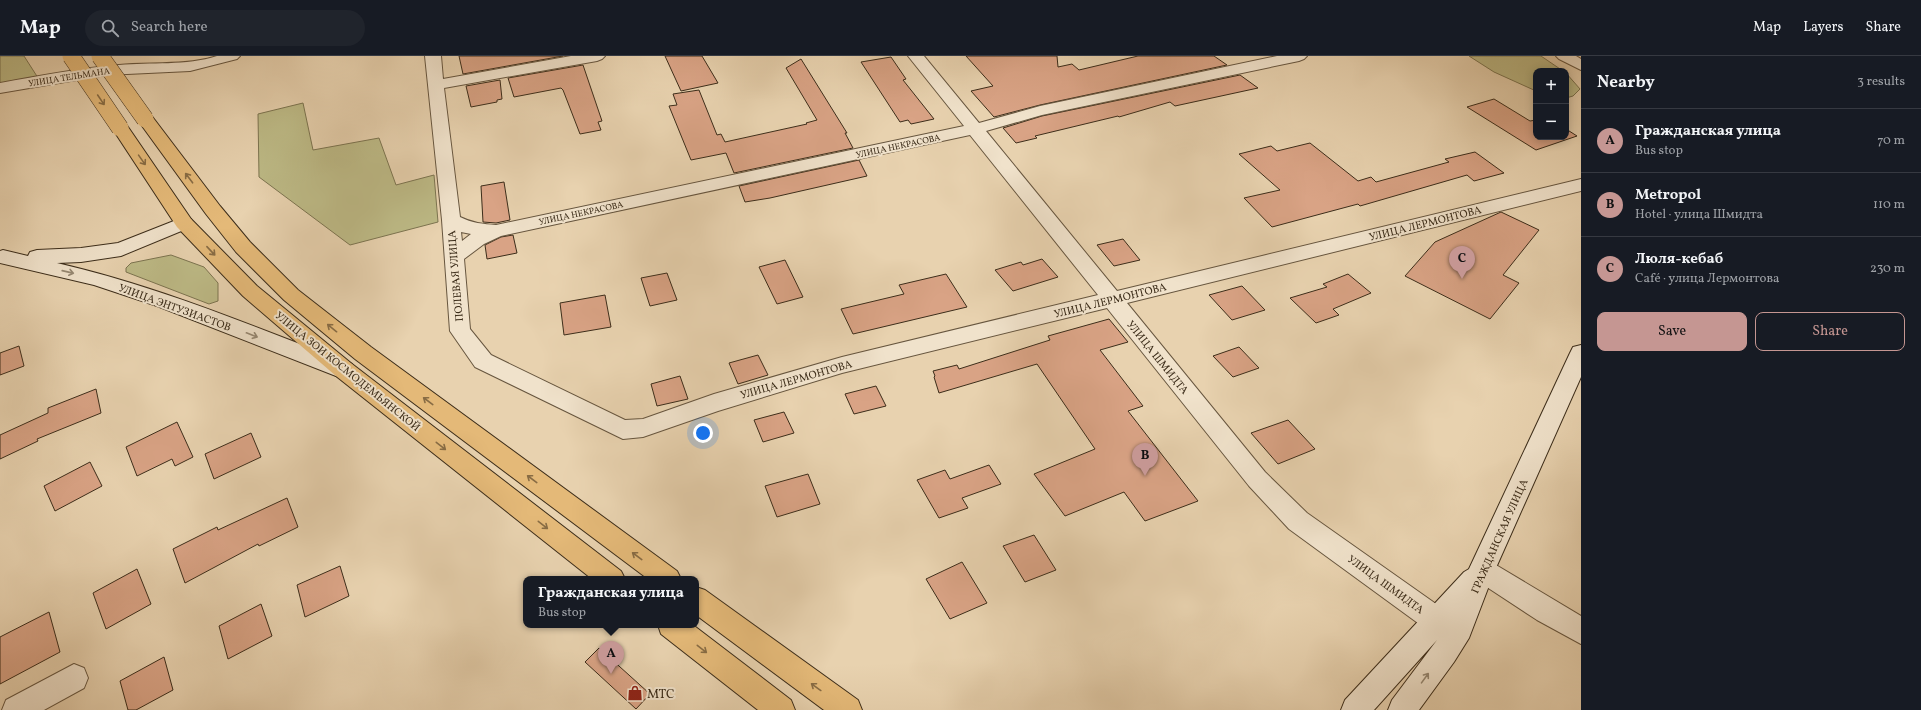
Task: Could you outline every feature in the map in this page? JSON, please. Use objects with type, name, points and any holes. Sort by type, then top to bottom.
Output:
[{"type":"main road","name":"УЛИЦА ЗОИ КОСМОДЕМЬЯНСКОЙ","points":[[71,56],[184,223],[250,291],[344,370],[608,576]]},
{"type":"main road","points":[[100,56],[212,210],[243,247],[291,295],[363,353],[664,576]]},
{"type":"main road","points":[[184,223],[212,210]]},
{"type":"main road","points":[[699,601],[848,710]]},
{"type":"main road","points":[[676,628],[780,710]]},
{"type":"street","name":"УЛИЦА ТЕЛЬМАНА","points":[[0,88],[119,69],[179,68],[198,66],[232,56]]},
{"type":"street","name":"ПОЛЕВАЯ УЛИЦА","points":[[433,56],[451,220],[460,331],[483,361],[623,430],[642,428]]},
{"type":"street","points":[[436,85],[597,56]]},
{"type":"street","name":"УЛИЦА ШМИДТА","points":[[916,56],[1111,300],[1257,479],[1298,521],[1436,620]]},
{"type":"street","name":"УЛИЦА НЕКРАСОВА","points":[[454,256],[478,239],[496,231],[974,130],[1040,112],[1299,56]]},
{"type":"street","points":[[1564,56],[1581,65]]},
{"type":"street","name":"УЛИЦА ЛЕРМОНТОВА","points":[[642,428],[714,403],[842,365],[1581,185]]},
{"type":"street","name":"УЛИЦА НЕКРАСОВА","points":[[451,220],[472,230],[496,231]]},
{"type":"street","name":"УЛИЦА ЭНТУЗИАСТОВ","points":[[1,257],[58,257],[101,253],[132,245],[184,223]]},
{"type":"street","name":"УЛИЦА ЭНТУЗИАСТОВ","points":[[1,257],[97,279],[119,286],[164,301],[344,370]]},
{"type":"street","name":"ГРАЖДАНСКАЯ УЛИЦА","points":[[1402,710],[1444,653],[1459,629],[1482,570],[1581,353]]},
{"type":"street","points":[[1355,710],[1482,570],[1546,611],[1581,631]]},
{"type":"street","points":[[16,710],[74,678]]},
{"type":"shaded area","points":[[0,56],[24,56],[40,81],[0,88]]},
{"type":"shaded area","points":[[1469,56],[1541,56],[1559,68],[1533,68],[1533,90],[1494,72]]},
{"type":"shaded area","points":[[1569,76],[1580,89],[1573,96],[1569,97]]},
{"type":"shaded area","points":[[303,103],[313,150],[379,138],[396,185],[434,175],[438,222],[350,245],[259,177],[258,114]]},
{"type":"shaded area","points":[[171,255],[204,267],[218,283],[218,301],[209,304],[126,272],[126,268],[131,263]]},
{"type":"building","points":[[459,56],[563,56],[463,74]]},
{"type":"building","points":[[665,56],[702,56],[718,83],[681,91]]},
{"type":"building","points":[[966,56],[1057,56],[1058,67],[1072,64],[1079,70],[1138,56],[1214,56],[1227,65],[1040,105],[994,117],[971,91],[993,86]]},
{"type":"building","points":[[891,57],[906,79],[903,80],[934,119],[911,124],[908,120],[900,122],[861,62]]},
{"type":"building","points":[[801,59],[847,133],[845,133],[853,148],[734,173],[726,153],[691,160],[669,106],[677,105],[673,94],[699,90],[717,135],[721,134],[725,142],[807,124],[806,123],[817,120],[786,68]]},
{"type":"building","points":[[583,65],[602,121],[598,122],[601,130],[580,134],[561,88],[514,97],[508,78]]},
{"type":"building","points":[[1240,75],[1258,88],[1175,106],[1170,102],[1119,117],[1035,136],[1037,138],[1016,143],[1003,128],[1042,116]]},
{"type":"building","points":[[500,80],[502,99],[497,100],[497,102],[471,107],[466,86]]},
{"type":"building","points":[[1494,99],[1530,121],[1533,120],[1533,140],[1565,140],[1536,150],[1467,107]]},
{"type":"building","points":[[1569,131],[1577,136],[1569,139]]},
{"type":"building","points":[[1310,143],[1358,181],[1371,177],[1376,182],[1449,162],[1445,159],[1475,152],[1504,173],[1474,181],[1467,175],[1360,206],[1358,204],[1272,227],[1244,198],[1280,190],[1239,154],[1271,146],[1277,151]]},
{"type":"building","points":[[859,160],[867,176],[770,198],[745,202],[739,186]]},
{"type":"building","points":[[504,182],[510,220],[496,223],[483,222],[481,186]]},
{"type":"building","points":[[1501,212],[1539,230],[1503,275],[1519,283],[1490,319],[1405,276],[1435,242]]},
{"type":"building","points":[[513,235],[517,253],[487,259],[485,245],[501,237]]},
{"type":"building","points":[[1123,239],[1140,260],[1114,266],[1097,245]]},
{"type":"building","points":[[1042,259],[1058,277],[1013,291],[995,270],[1021,262],[1023,265]]},
{"type":"building","points":[[785,260],[803,297],[777,304],[759,267]]},
{"type":"building","points":[[667,273],[677,300],[650,306],[641,278]]},
{"type":"building","points":[[946,274],[967,307],[853,334],[841,309],[904,294],[899,285]]},
{"type":"building","points":[[1348,274],[1371,293],[1333,309],[1339,315],[1316,323],[1290,298],[1327,287],[1323,284]]},
{"type":"building","points":[[1242,286],[1265,310],[1232,320],[1209,295]]},
{"type":"building","points":[[605,295],[611,327],[564,335],[560,303]]},
{"type":"building","points":[[1109,319],[1128,342],[1100,350],[1143,406],[1128,411],[1198,501],[1145,521],[1124,492],[1065,516],[1034,474],[1095,449],[1037,364],[939,393],[934,377],[933,371],[957,365],[959,369],[1050,340],[1048,336]]},
{"type":"building","points":[[19,346],[24,366],[0,375],[0,353]]},
{"type":"building","points":[[1239,347],[1259,368],[1233,377],[1213,356]]},
{"type":"building","points":[[758,355],[768,375],[738,384],[729,363]]},
{"type":"building","points":[[680,376],[688,399],[657,406],[651,384]]},
{"type":"building","points":[[876,386],[886,406],[854,414],[845,394]]},
{"type":"building","points":[[96,389],[101,413],[37,439],[38,441],[0,459],[0,435],[48,413],[48,408]]},
{"type":"building","points":[[784,412],[794,433],[763,442],[754,420]]},
{"type":"building","points":[[1288,420],[1315,449],[1278,464],[1251,433]]},
{"type":"building","points":[[177,422],[193,457],[175,466],[172,459],[137,476],[126,447]]},
{"type":"building","points":[[251,433],[261,457],[214,479],[205,454]]},
{"type":"building","points":[[90,462],[102,486],[55,511],[44,486]]},
{"type":"building","points":[[989,465],[1001,484],[962,498],[968,508],[939,518],[917,480],[945,470],[950,479]]},
{"type":"building","points":[[808,474],[820,504],[777,517],[765,486]]},
{"type":"building","points":[[287,498],[298,527],[259,546],[258,544],[185,583],[173,549],[217,527],[218,530]]},
{"type":"building","points":[[1034,535],[1056,570],[1025,582],[1003,546]]},
{"type":"building","points":[[962,562],[987,603],[950,619],[926,579]]},
{"type":"building","points":[[340,566],[349,596],[305,617],[297,585]]},
{"type":"building","points":[[137,569],[151,604],[106,629],[93,593]]},
{"type":"building","points":[[261,604],[272,636],[228,659],[219,626]]},
{"type":"building","points":[[49,612],[60,652],[0,684],[0,637]]},
{"type":"building","points":[[599,648],[650,694],[636,709],[585,662]]},
{"type":"building","points":[[164,657],[173,690],[136,710],[128,710],[120,681]]},
{"type":"place","name":"Люля-кебаб","points":[[1462,279]]},
{"type":"place","name":"Metropol","points":[[1145,476]]},
{"type":"place","name":"Гражданская улица","points":[[611,674]]},
{"type":"place","name":"МТС","points":[[635,693]]}]
